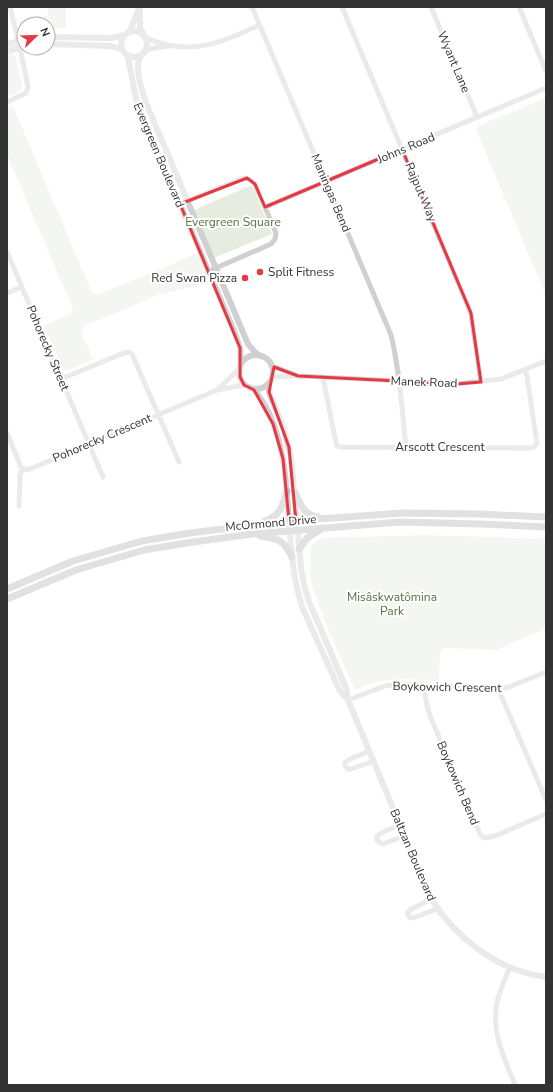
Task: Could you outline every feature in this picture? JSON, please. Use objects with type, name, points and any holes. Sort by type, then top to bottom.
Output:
[{"type":"main road","points":[[257,524],[278,513],[287,491]]},
{"type":"main road","points":[[294,492],[305,511],[315,517],[326,519]]},
{"type":"main road","name":"McOrmond Drive","points":[[7,589],[73,561],[142,541],[257,524],[402,513],[546,517]]},
{"type":"main road","name":"McOrmond Drive","points":[[7,599],[76,570],[144,550],[252,534],[400,522],[546,527]]},
{"type":"main road","points":[[299,549],[307,538],[322,529]]},
{"type":"main road","points":[[252,534],[277,539],[286,545],[292,557]]},
{"type":"street","points":[[10,7],[16,27]]},
{"type":"street","points":[[125,52],[121,42],[140,7]]},
{"type":"street","points":[[140,7],[140,27],[148,43],[144,53]]},
{"type":"street","name":"Maningas Bend","points":[[252,7],[387,323],[394,346],[406,447]]},
{"type":"street","name":"Rajput Way","points":[[342,7],[437,229],[471,313],[481,382]]},
{"type":"street","name":"Wyant Lane","points":[[431,7],[477,117]]},
{"type":"street","points":[[519,7],[546,70]]},
{"type":"street","points":[[56,44],[111,46],[135,57],[154,48],[172,46],[190,47],[215,44],[260,25]]},
{"type":"street","points":[[56,37],[112,38],[134,30],[139,31],[157,42],[172,46]]},
{"type":"street","points":[[7,51],[16,46]]},
{"type":"street","name":"Evergreen Boulevard","points":[[125,52],[130,64],[134,92],[138,106],[240,348],[240,366]]},
{"type":"street","name":"Evergreen Boulevard","points":[[144,53],[139,59],[138,67],[144,99],[248,344],[260,356]]},
{"type":"street","points":[[7,102],[24,94],[27,90],[23,56]]},
{"type":"street","name":"Johns Road","points":[[265,207],[546,88]]},
{"type":"street","points":[[180,204],[243,178],[250,178],[255,184],[276,233],[276,239],[271,244],[208,271]]},
{"type":"street","name":"Pohorecky Street","points":[[7,252],[103,477]]},
{"type":"street","points":[[7,293],[22,287]]},
{"type":"street","points":[[62,379],[119,354],[130,352],[135,358],[179,462]]},
{"type":"street","points":[[255,355],[260,356],[269,361],[272,366],[273,377],[269,384],[265,387],[254,390],[244,385],[240,377],[240,366],[249,357],[255,355]]},
{"type":"street","name":"Manek Road","points":[[273,377],[298,376],[457,384],[501,379],[546,361]]},
{"type":"street","name":"Pohorecky Crescent","points":[[217,390],[234,374],[240,366]]},
{"type":"street","name":"Manek Road","points":[[272,366],[298,376]]},
{"type":"street","name":"Arscott Crescent","points":[[323,377],[337,446],[531,448],[537,443],[526,370]]},
{"type":"street","points":[[269,384],[269,392],[283,425],[292,463],[294,492],[293,521]]},
{"type":"street","name":"Pohorecky Crescent","points":[[23,468],[30,469],[217,390],[244,385]]},
{"type":"street","points":[[254,390],[269,413],[277,434],[287,491]]},
{"type":"street","points":[[7,434],[19,460],[19,465],[23,468],[20,475],[19,506]]},
{"type":"street","name":"Baltzan Boulevard","points":[[287,491],[294,531],[299,549],[302,576],[307,595],[346,688],[348,700],[431,900],[450,924],[476,948],[486,955],[510,967],[532,975],[546,978]]},
{"type":"street","name":"Baltzan Boulevard","points":[[294,531],[292,557],[296,586],[303,608],[340,691],[348,700]]},
{"type":"street","name":"Boykowich Crescent","points":[[348,700],[385,686],[401,684],[424,686],[510,687],[546,672]]},
{"type":"street","name":"Boykowich Bend","points":[[424,686],[430,716],[480,834],[484,838],[495,836],[546,814]]},
{"type":"street","points":[[501,688],[500,693],[546,800]]},
{"type":"street","points":[[369,751],[348,760],[345,763],[345,766],[348,769],[351,769],[374,761]]},
{"type":"street","points":[[399,825],[377,836],[377,840],[383,844],[404,836]]},
{"type":"street","points":[[431,900],[410,910],[408,912],[408,916],[413,918],[437,909]]},
{"type":"street","points":[[510,967],[497,1003],[496,1028],[501,1051],[515,1085]]},
{"type":"highlighted area","points":[[402,149],[471,313],[481,382],[457,384],[298,376],[274,367],[269,392],[289,447],[296,521],[289,521],[283,459],[273,424],[254,390],[244,385],[240,377],[240,348],[180,204],[247,178],[255,184],[265,207]]},
{"type":"green space","points":[[47,7],[66,7],[66,28],[56,29],[56,16],[46,16],[49,12]]},
{"type":"green space","points":[[13,53],[16,57],[22,85],[18,91],[7,96],[7,54]]},
{"type":"green space","points":[[546,98],[546,295],[476,130],[478,126]]},
{"type":"green space","points":[[13,106],[92,293],[98,295],[198,253],[210,283],[160,294],[84,326],[81,332],[93,359],[69,370],[65,370],[62,367],[44,325],[71,314],[73,309],[7,155],[7,108]]},
{"type":"green space","name":"Evergreen Square","points":[[252,185],[272,234],[214,258],[194,210]]},
{"type":"green space","name":"Misâskwatômina Park","points":[[423,535],[546,539],[546,629],[496,650],[445,648],[440,653],[439,680],[402,679],[378,681],[355,690],[329,631],[312,587],[310,574],[311,547],[320,539]]},
{"type":"place","name":"Split Fitness","points":[[260,272]]},
{"type":"place","name":"Red Swan Pizza","points":[[245,278]]}]
